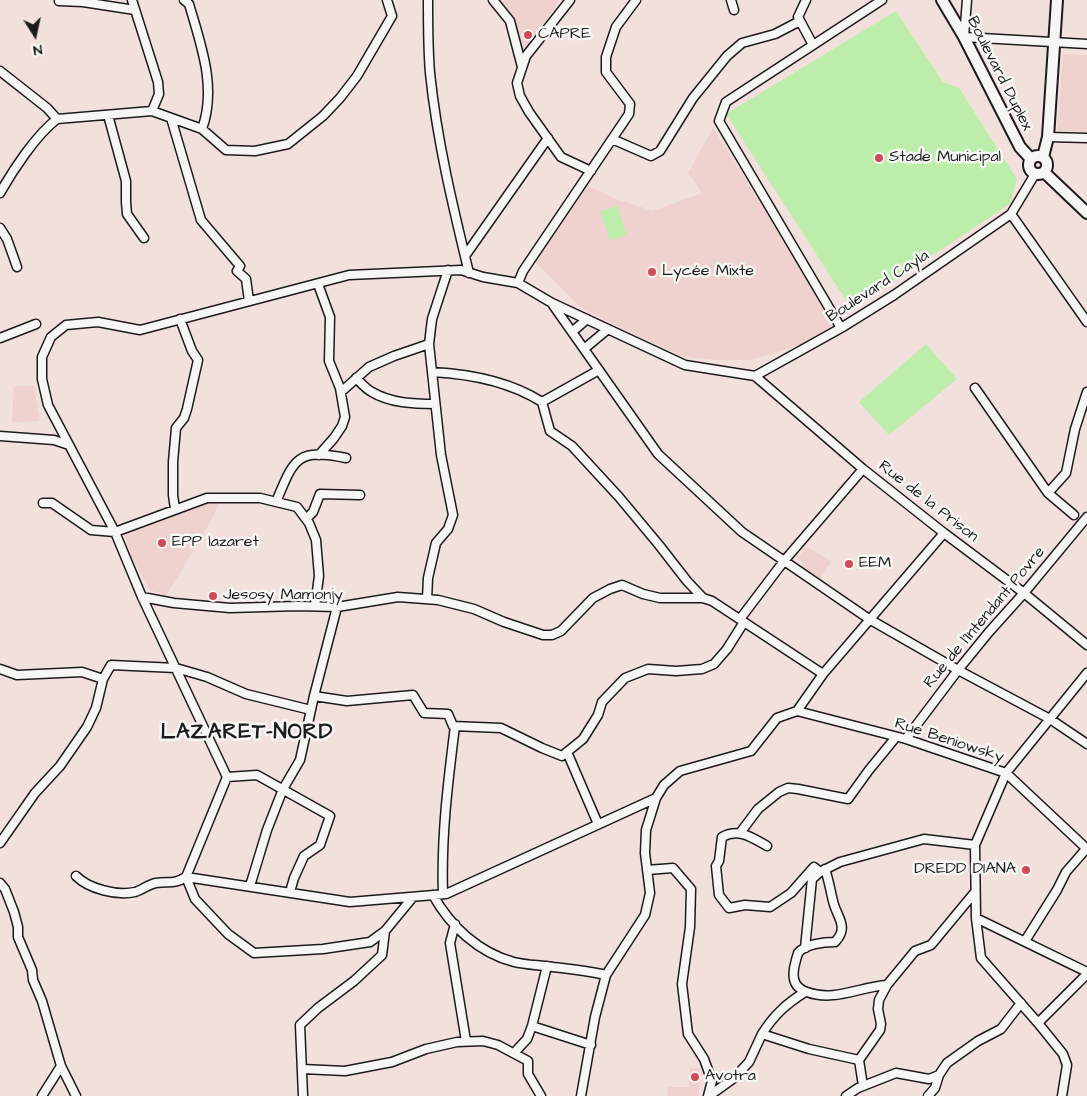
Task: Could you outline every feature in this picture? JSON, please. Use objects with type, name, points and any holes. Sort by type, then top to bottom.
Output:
[{"type":"main road","name":"Boulevard Duplex","points":[[942,0],[964,37],[1020,147],[1032,159]]},
{"type":"main road","points":[[1039,173],[1047,165],[1043,157],[1048,136],[1057,0]]},
{"type":"main road","points":[[1043,157],[1038,156],[1032,159],[1029,167],[1039,173],[1087,213]]},
{"type":"street","points":[[132,0],[158,82],[159,94],[152,111]]},
{"type":"street","points":[[0,193],[37,140],[48,126],[57,119],[152,111],[202,129],[226,150],[255,151],[288,144],[323,116],[357,76],[392,16],[387,0]]},
{"type":"street","points":[[428,0],[430,72],[437,130],[469,273]]},
{"type":"street","points":[[493,0],[510,21],[522,67]]},
{"type":"street","points":[[570,0],[526,56],[517,83],[520,96],[529,112],[561,157],[591,171]]},
{"type":"street","points":[[518,283],[523,271],[630,114],[630,104],[606,72],[606,57],[616,27],[636,0]]},
{"type":"street","points":[[731,0],[734,10]]},
{"type":"street","points":[[806,0],[798,18],[814,45]]},
{"type":"street","points":[[865,0],[871,7]]},
{"type":"street","points":[[842,328],[718,121],[726,102],[882,0]]},
{"type":"street","points":[[967,0],[964,37],[1087,44]]},
{"type":"street","points":[[58,1],[83,1],[135,10]]},
{"type":"street","points":[[189,1],[201,46],[209,91],[207,114],[202,129]]},
{"type":"street","points":[[612,140],[651,156],[660,151],[693,98],[726,56],[742,43],[775,34],[800,21]]},
{"type":"street","points":[[0,71],[47,108],[57,119]]},
{"type":"street","points":[[108,115],[126,181],[127,214],[144,238]]},
{"type":"street","points":[[171,118],[201,220],[240,266],[237,271],[246,279],[249,302]]},
{"type":"street","points":[[1048,136],[1087,138]]},
{"type":"street","points":[[465,256],[548,138]]},
{"type":"street","points":[[1039,173],[1011,214],[1087,322]]},
{"type":"street","name":"Boulevard Cayla","points":[[756,376],[842,328],[894,295],[1011,214]]},
{"type":"street","points":[[0,228],[7,239],[17,267]]},
{"type":"street","points":[[427,599],[428,578],[436,543],[448,529],[454,515],[443,468],[429,344],[432,319],[448,270]]},
{"type":"street","points":[[76,876],[83,883],[124,894],[156,883],[178,882],[186,877],[227,776],[142,597],[115,532],[48,405],[42,379],[42,357],[51,337],[66,325],[98,322],[140,330],[349,275],[461,270],[482,277],[518,283],[552,303],[685,365],[756,376]]},
{"type":"street","points":[[318,284],[330,317],[329,361],[341,392],[345,417],[342,426],[319,456]]},
{"type":"street","points":[[552,303],[658,454],[742,532],[870,619],[958,670],[1050,719],[1087,744]]},
{"type":"street","points":[[176,510],[173,495],[173,462],[176,428],[184,418],[187,409],[198,360],[192,351],[180,319]]},
{"type":"street","points":[[572,332],[587,319]]},
{"type":"street","points":[[0,338],[30,328],[36,324]]},
{"type":"street","points":[[584,348],[608,329]]},
{"type":"street","points":[[341,392],[368,367],[429,344]]},
{"type":"street","points":[[542,402],[599,370]]},
{"type":"street","points":[[432,372],[451,373],[492,380],[528,393],[542,402],[550,431],[572,446],[619,497],[660,545],[686,581],[703,598]]},
{"type":"street","name":"Rue de la Prison","points":[[756,376],[864,469],[944,533],[1024,593],[1087,645]]},
{"type":"street","points":[[356,378],[370,391],[384,398],[435,404]]},
{"type":"street","points":[[975,388],[1048,493],[1074,515]]},
{"type":"street","points":[[1048,493],[1066,473],[1074,429],[1087,392]]},
{"type":"street","points":[[0,436],[54,440],[69,445]]},
{"type":"street","points":[[276,502],[289,471],[297,460],[305,456],[346,458]]},
{"type":"street","points":[[314,696],[347,701],[413,695],[424,713],[448,714],[453,726],[501,728],[562,756],[583,739],[598,715],[602,702],[625,678],[648,669],[676,671],[702,668],[714,664],[727,649],[742,620],[784,561],[864,469]]},
{"type":"street","points":[[306,519],[313,512],[320,494],[360,494]]},
{"type":"street","points":[[43,504],[52,503],[91,530],[115,532],[207,498],[260,498],[296,507],[306,519],[316,540],[319,576],[315,606]]},
{"type":"street","name":"Rue de l'Intendant Povre","points":[[906,739],[958,670],[1087,517]]},
{"type":"street","points":[[581,1096],[595,1017],[606,975],[645,915],[650,893],[644,853],[646,830],[656,798],[664,784],[680,772],[750,750],[777,718],[797,711],[823,674],[944,533]]},
{"type":"street","points":[[142,597],[174,603],[230,608],[337,607],[398,597],[438,600],[474,609],[504,622],[543,635],[552,635],[561,631],[593,598],[622,585],[643,594],[660,598],[703,598],[712,601],[823,674]]},
{"type":"street","points":[[250,886],[267,830],[283,790],[300,760],[337,607]]},
{"type":"street","points":[[0,843],[35,793],[60,766],[87,727],[96,708],[103,679],[111,665],[176,668],[206,677],[246,694],[311,710]]},
{"type":"street","points":[[0,669],[17,675],[82,672],[103,679]]},
{"type":"street","points":[[1062,1096],[1067,1065],[1063,1054],[981,958],[976,918],[975,845],[1006,773],[1087,673]]},
{"type":"street","name":"Rue Beniowsky","points":[[797,711],[906,739],[1006,773],[1087,849]]},
{"type":"street","points":[[443,894],[446,806],[455,726]]},
{"type":"street","points":[[740,833],[758,809],[779,792],[788,788],[848,799],[896,737]]},
{"type":"street","points":[[567,752],[598,824]]},
{"type":"street","points":[[227,776],[257,776],[330,816],[320,845],[304,856],[290,892]]},
{"type":"street","points":[[186,877],[350,902],[443,894],[656,798]]},
{"type":"street","points":[[767,846],[746,834],[730,833],[722,837],[719,861],[716,866],[719,895],[729,908],[745,905],[770,906],[791,893],[814,867],[822,870],[832,890],[833,901],[842,924],[839,937],[834,942],[826,942],[805,948],[798,953],[792,970],[793,980],[797,987],[805,992],[838,996],[873,986],[887,985]]},
{"type":"street","points":[[805,948],[812,879],[822,870],[840,862],[924,839],[975,845]]},
{"type":"street","points":[[1024,941],[1057,890],[1066,872],[1087,849]]},
{"type":"street","points":[[647,870],[673,868],[691,889],[690,927],[682,984],[688,1034],[704,1058],[712,1081],[709,1096]]},
{"type":"street","points":[[186,877],[195,899],[228,934],[254,953],[323,949],[370,942],[385,931],[413,897]]},
{"type":"street","points":[[0,883],[5,889],[14,912],[18,927],[18,937],[32,970],[33,980],[42,1001],[61,1066],[76,1096]]},
{"type":"street","points":[[863,1086],[859,1060],[880,1030],[878,1000],[887,985],[915,951],[930,945],[975,892]]},
{"type":"street","points":[[433,895],[442,911],[455,924],[471,939],[494,955],[515,962],[606,975]]},
{"type":"street","points":[[976,918],[1087,973],[1038,1023]]},
{"type":"street","points":[[455,924],[450,943],[466,1041]]},
{"type":"street","points":[[303,1096],[300,1025],[318,1008],[354,981],[382,955],[385,931]]},
{"type":"street","points":[[514,1053],[527,1039],[532,1026],[547,966]]},
{"type":"street","points":[[709,1096],[734,1078],[749,1062],[762,1034],[776,1013],[788,1002],[805,992]]},
{"type":"street","points":[[928,1096],[935,1088],[947,1063],[978,1041],[1001,1029],[1021,1003]]},
{"type":"street","points":[[532,1026],[591,1045]]},
{"type":"street","points":[[762,1034],[810,1049],[859,1060]]},
{"type":"street","points":[[302,1069],[344,1071],[392,1062],[426,1049],[457,1042],[482,1040],[498,1045],[528,1062],[528,1074],[538,1094],[541,1096]]},
{"type":"street","points":[[42,1096],[61,1066]]},
{"type":"street","points":[[846,1096],[863,1086],[896,1073],[929,1079],[940,1076]]},
{"type":"shaded area","name":"CAPRE","points":[[498,0],[559,0],[526,56],[509,14]]},
{"type":"shaded area","points":[[1063,54],[1087,55],[1087,132],[1057,131]]},
{"type":"shaded area","name":"Lycée Mixte","points":[[713,128],[838,322],[807,342],[749,360],[684,357],[646,340],[581,308],[533,260],[586,185],[616,199],[653,211],[702,193],[688,173]]},
{"type":"shaded area","points":[[14,386],[34,386],[40,421],[12,422]]},
{"type":"shaded area","name":"EPP lazaret","points":[[211,501],[220,502],[209,525],[166,596],[150,590],[132,558],[124,535],[134,528]]},
{"type":"shaded area","points":[[806,546],[831,562],[820,579],[817,577],[815,579],[799,568],[803,563],[798,558]]},
{"type":"shaded area","name":"Avotra","points":[[690,1068],[700,1068],[699,1096],[667,1096],[668,1087],[689,1087]]},
{"type":"green space","name":"Stade Municipal","points":[[896,11],[943,82],[959,88],[1017,179],[1010,204],[855,306],[849,305],[726,114]]},
{"type":"green space","points":[[617,206],[627,235],[610,240],[600,211]]},
{"type":"green space","points":[[926,344],[957,379],[889,435],[859,402]]},
{"type":"place","name":"CAPRE","points":[[528,35]]},
{"type":"place","name":"Stade Municipal","points":[[879,158]]},
{"type":"place","name":"Lycée Mixte","points":[[652,272]]},
{"type":"place","name":"EPP lazaret","points":[[162,543]]},
{"type":"place","name":"EEM","points":[[849,564]]},
{"type":"place","name":"Jesosy Mamonjy","points":[[213,596]]},
{"type":"place","name":"DREDD DIANA","points":[[1026,870]]},
{"type":"place","name":"Avotra","points":[[695,1077]]},
{"type":"district","name":"LAZARET-NORD","points":[[247,734]]}]
